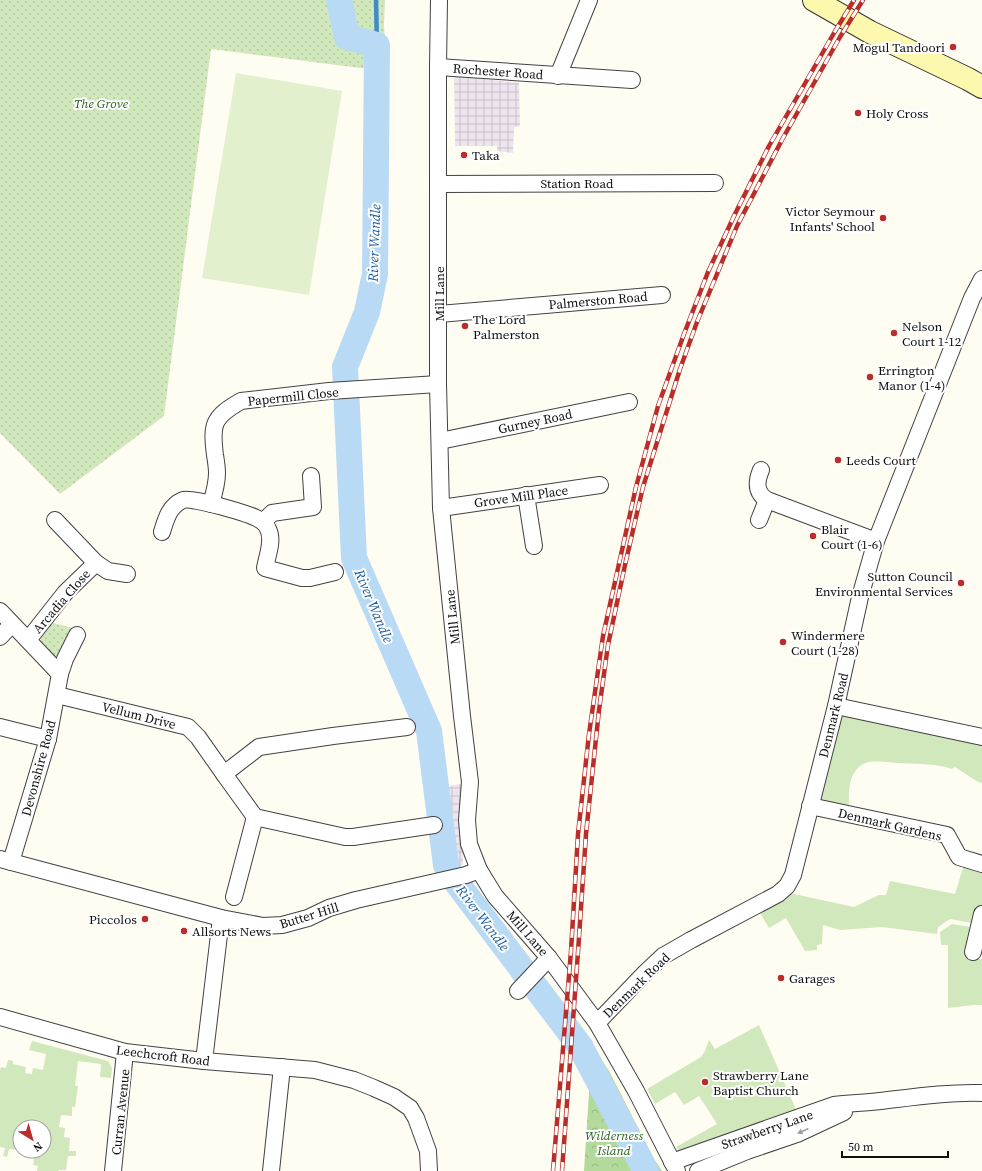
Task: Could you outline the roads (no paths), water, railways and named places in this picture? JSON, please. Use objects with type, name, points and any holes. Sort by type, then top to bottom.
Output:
[{"type":"main road","points":[[814,0],[870,32],[982,87]]},
{"type":"street","name":"Mill Lane","points":[[439,0],[438,384],[441,508],[470,782],[467,820],[472,872],[549,958],[597,1023],[636,1091],[675,1166]]},
{"type":"street","name":"Rochester Road","points":[[558,76],[589,0]]},
{"type":"street","name":"Rochester Road","points":[[438,67],[632,80]]},
{"type":"street","name":"Station Road","points":[[438,184],[715,183]]},
{"type":"street","name":"Denmark Road","points":[[597,1023],[645,972],[663,956],[778,894],[787,886],[793,875],[836,706],[860,597],[876,541],[977,300],[982,279]]},
{"type":"street","name":"Palmerston Road","points":[[439,314],[662,295]]},
{"type":"street","name":"Papermill Close","points":[[211,504],[215,490],[217,472],[213,430],[217,418],[229,408],[241,401],[329,391],[438,384]]},
{"type":"street","name":"Gurney Road","points":[[440,441],[630,402]]},
{"type":"street","points":[[761,470],[757,486],[762,497],[876,541]]},
{"type":"street","points":[[263,522],[272,513],[313,507],[311,476]]},
{"type":"street","name":"Grove Mill Place","points":[[441,508],[600,485]]},
{"type":"street","points":[[526,495],[534,546]]},
{"type":"street","points":[[162,532],[167,516],[172,508],[184,499],[191,499],[250,515],[263,522],[268,528],[271,539],[265,568],[302,578],[310,578],[335,572]]},
{"type":"street","points":[[759,520],[767,500]]},
{"type":"street","name":"Arcadia Close","points":[[55,520],[96,563],[108,571],[127,574]]},
{"type":"street","name":"Arcadia Close","points":[[28,640],[65,593],[96,563]]},
{"type":"street","points":[[0,611],[60,674]]},
{"type":"street","points":[[0,637],[12,624]]},
{"type":"street","name":"Devonshire Road","points":[[6,860],[48,739],[60,674],[65,659],[77,634]]},
{"type":"street","name":"Vellum Drive","points":[[57,695],[188,727],[198,737],[255,818]]},
{"type":"street","points":[[836,706],[982,736]]},
{"type":"street","points":[[0,727],[48,739]]},
{"type":"street","points":[[224,774],[259,748],[333,736],[407,727]]},
{"type":"street","name":"Denmark Gardens","points":[[810,806],[947,835],[959,858],[982,864]]},
{"type":"street","points":[[234,897],[255,818],[353,837],[434,825]]},
{"type":"street","name":"Butter Hill","points":[[6,860],[221,918],[263,926],[282,925],[308,918],[329,908],[356,900],[443,881],[472,872]]},
{"type":"street","points":[[973,952],[982,914]]},
{"type":"street","points":[[204,1061],[213,974],[221,918]]},
{"type":"street","points":[[518,990],[549,958]]},
{"type":"street","name":"Leechcroft Road","points":[[0,1017],[125,1052],[204,1061],[314,1070],[354,1080],[394,1097],[410,1108],[416,1118],[428,1151],[429,1171]]},
{"type":"street","name":"Curran Avenue","points":[[113,1171],[125,1052]]},
{"type":"street","points":[[271,1171],[282,1067]]},
{"type":"street","name":"Strawberry Lane","points":[[675,1166],[834,1105],[954,1094],[982,1094]]},
{"type":"street","name":"Strawberry Lane","points":[[698,1171],[747,1151],[797,1134],[863,1102]]},
{"type":"waterway","name":"River Wandle","points":[[339,0],[347,37],[377,45],[375,274],[367,312],[345,367],[354,558],[429,731],[446,865],[454,879],[580,1046],[646,1171]]},
{"type":"waterway","points":[[376,0],[377,45]]},
{"type":"railway","points":[[553,1171],[571,951],[578,834],[589,734],[603,636],[636,487],[658,406],[708,272],[769,146],[854,0]]},
{"type":"railway","points":[[562,1171],[586,834],[599,710],[608,645],[643,487],[680,369],[697,322],[737,226],[783,138],[840,37],[863,0]]},
{"type":"place","name":"Mogul Tandoori","points":[[953,47]]},
{"type":"place","name":"Holy Cross","points":[[858,113]]},
{"type":"place","name":"Taka","points":[[464,155]]},
{"type":"place","name":"Victor Seymour Infants' School","points":[[883,218]]},
{"type":"place","name":"The Lord Palmerston","points":[[465,326]]},
{"type":"place","name":"Nelson Court 1-12","points":[[894,333]]},
{"type":"place","name":"Errington Manor (1-4)","points":[[870,377]]},
{"type":"place","name":"Leeds Court","points":[[838,460]]},
{"type":"place","name":"Blair Court (1-6)","points":[[813,536]]},
{"type":"place","name":"Sutton Council Environmental Services","points":[[961,583]]},
{"type":"place","name":"Windermere Court (1-28)","points":[[783,642]]},
{"type":"place","name":"Piccolos","points":[[145,919]]},
{"type":"place","name":"Allsorts News","points":[[184,931]]},
{"type":"place","name":"Garages","points":[[781,978]]},
{"type":"place","name":"Strawberry Lane Baptist Church","points":[[705,1082]]},
{"type":"park label","name":"The Grove","points":[[101,103]]},
{"type":"park label","name":"Wilderness Island","points":[[614,1142]]}]
